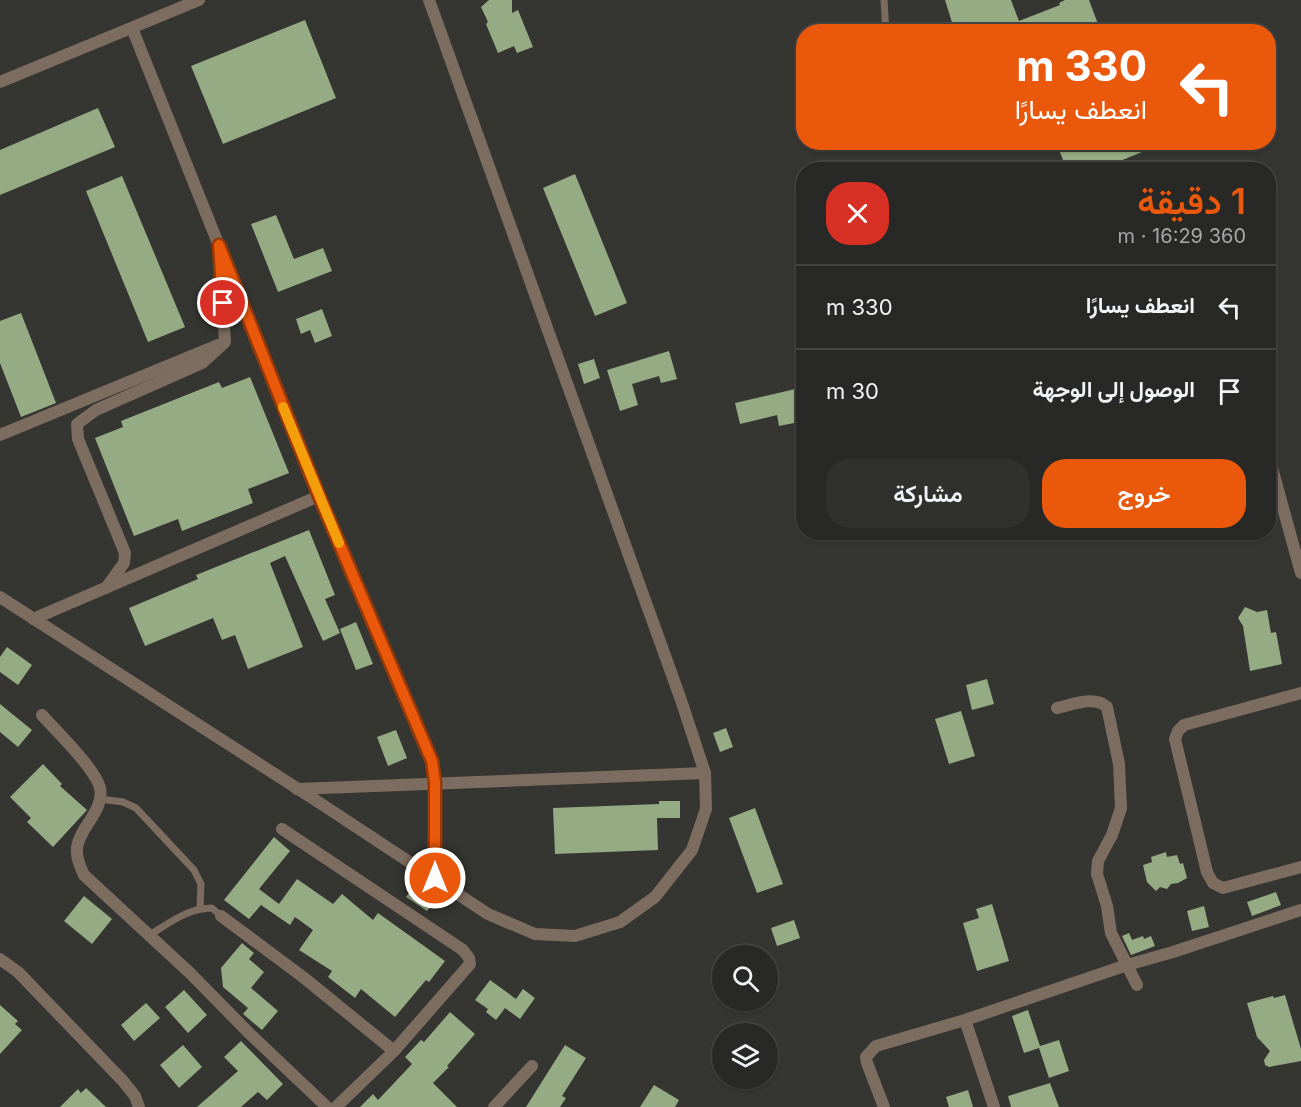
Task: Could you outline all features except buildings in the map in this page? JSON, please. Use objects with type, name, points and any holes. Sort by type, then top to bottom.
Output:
[{"type":"street","points":[[0,82],[199,0]]},
{"type":"street","points":[[0,597],[488,914],[535,934],[575,936],[620,922],[655,897],[692,850],[706,809],[705,773],[677,689],[429,0]]},
{"type":"street","points":[[132,28],[319,496],[432,761],[435,783],[435,878]]},
{"type":"street","points":[[219,245],[225,342]]},
{"type":"street","points":[[0,435],[225,342]]},
{"type":"street","points":[[105,588],[124,563],[125,553],[78,439],[76,424],[96,410],[202,363],[225,342]]},
{"type":"street","points":[[1276,482],[1301,573]]},
{"type":"street","points":[[33,619],[319,496]]},
{"type":"street","points":[[1301,693],[1184,725],[1178,730],[1175,739],[1207,872],[1212,883],[1223,888],[1301,867]]},
{"type":"street","points":[[1057,708],[1095,700],[1101,701],[1107,707],[1119,764],[1121,808],[1112,835],[1098,861],[1097,874],[1107,906],[1111,933],[1137,985]]},
{"type":"street","points":[[42,715],[90,770],[99,784],[100,799],[77,848],[79,864],[84,875],[150,935],[327,1107]]},
{"type":"street","points":[[297,789],[705,773]]},
{"type":"street","points":[[282,829],[463,950],[469,958],[470,964],[466,969],[394,1051],[336,1107]]},
{"type":"street","points":[[884,1107],[866,1057],[869,1051],[876,1046],[965,1020],[1126,965],[1301,910]]},
{"type":"street","points":[[221,916],[303,977],[394,1051]]},
{"type":"street","points":[[0,959],[18,972],[123,1081],[135,1096],[140,1107]]},
{"type":"street","points":[[965,1020],[994,1107]]},
{"type":"street","points":[[494,1107],[532,1065]]},
{"type":"lane","points":[[884,0],[886,24]]},
{"type":"lane","points":[[100,799],[123,802],[136,808],[194,870],[201,884],[200,908]]},
{"type":"lane","points":[[150,935],[177,918],[200,908],[212,908],[221,916]]},
{"type":"slow traffic","points":[[283,407],[339,543]]},
{"type":"route","points":[[223,303],[219,245],[319,496],[432,761],[435,783],[435,878]]}]
